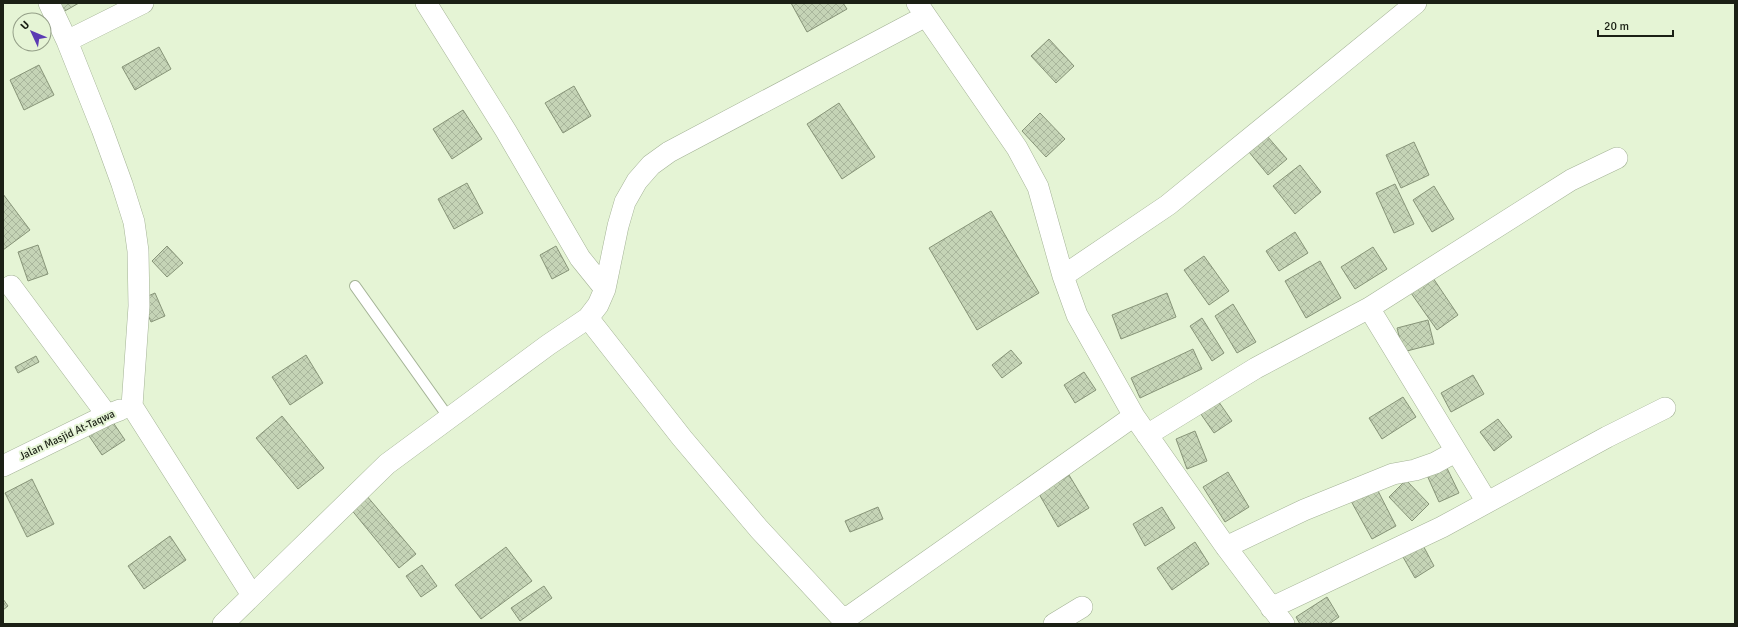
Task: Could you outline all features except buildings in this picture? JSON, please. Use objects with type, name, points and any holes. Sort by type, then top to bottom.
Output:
[{"type":"street","points":[[49,3],[67,41],[105,136],[134,222],[138,252],[139,306],[132,406],[252,595]]},
{"type":"street","points":[[67,41],[143,3]]},
{"type":"street","points":[[426,3],[502,125],[580,258],[605,289]]},
{"type":"street","points":[[1063,276],[1168,205],[1416,3]]},
{"type":"street","points":[[223,624],[387,464],[548,345],[588,318],[598,305],[605,289],[625,202],[636,181],[651,165],[669,152],[921,10],[1018,148],[1038,187],[1063,276],[1077,315],[1134,416],[1226,547],[1284,624]]},
{"type":"street","points":[[1147,435],[1256,368],[1369,308],[1570,180],[1617,158]]},
{"type":"street","points":[[11,286],[107,415]]},
{"type":"street","points":[[1369,308],[1455,452],[1487,502]]},
{"type":"street","points":[[588,318],[682,438],[839,621],[1134,416]]},
{"type":"street","name":"Jalan Masjid At-Taqwa","points":[[3,466],[107,415],[132,406]]},
{"type":"street","points":[[1271,608],[1442,526],[1607,437],[1665,408]]},
{"type":"street","points":[[1226,547],[1304,510],[1393,474],[1415,470],[1435,463],[1455,452]]},
{"type":"street","points":[[1054,624],[1082,607]]},
{"type":"lane","points":[[355,286],[449,418]]}]
